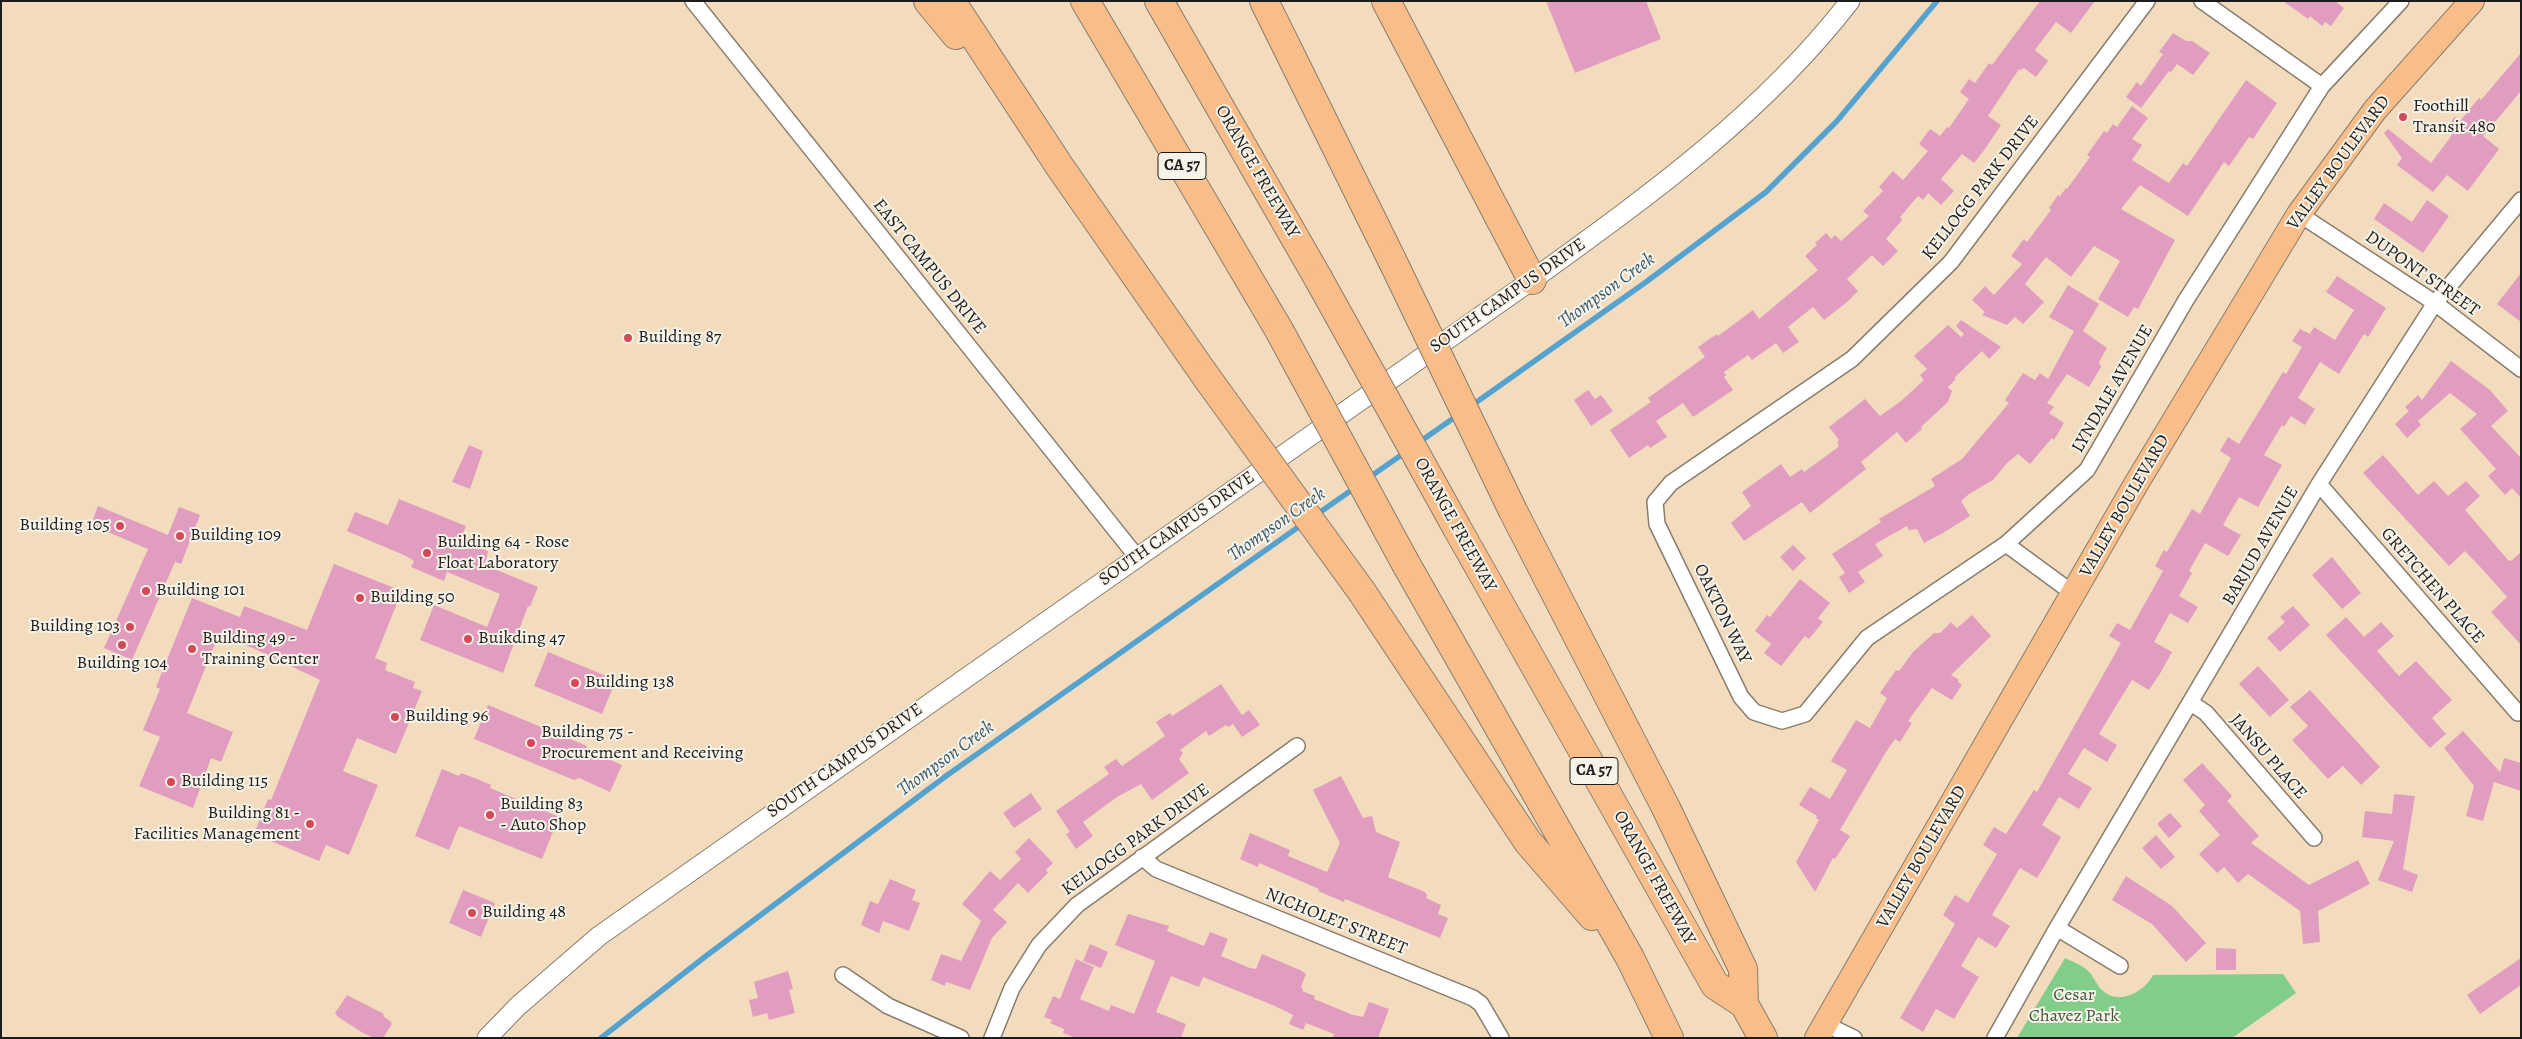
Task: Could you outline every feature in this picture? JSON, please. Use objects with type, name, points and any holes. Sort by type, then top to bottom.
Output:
[{"type":"highway","points":[[928,1],[1060,167]]},
{"type":"highway","points":[[951,1],[1060,167],[1208,378],[1362,592],[1528,842],[1630,958]]},
{"type":"highway","name":"CA 57","points":[[1085,1],[1279,330],[1406,564],[1630,958],[1669,1038]]},
{"type":"highway","name":"ORANGE FREEWAY","points":[[1159,1],[1318,278],[1456,528],[1715,985],[1744,1004],[1762,1038]]},
{"type":"highway","points":[[1264,1],[1392,260],[1513,512],[1666,808],[1743,968],[1744,1004]]},
{"type":"highway","points":[[1276,1],[1323,120]]},
{"type":"highway","points":[[1386,1],[1532,280]]},
{"type":"main road","name":"VALLEY BOULEVARD","points":[[1821,1031],[2136,484],[2299,214],[2375,110],[2472,1]]},
{"type":"street","name":"EAST CAMPUS DRIVE","points":[[693,1],[1137,557]]},
{"type":"street","name":"SOUTH CAMPUS DRIVE","points":[[487,1038],[518,1006],[599,936],[1532,280],[1656,190],[1732,128],[1805,54],[1850,1]]},
{"type":"street","name":"KELLOGG PARK DRIVE","points":[[1655,502],[1671,483],[1852,359],[1951,262],[2147,1]]},
{"type":"street","points":[[2202,1],[2322,86]]},
{"type":"street","name":"LYNDALE AVENUE","points":[[1782,721],[1805,714],[1867,638],[2006,544],[2087,470],[2186,300],[2322,86],[2401,1]]},
{"type":"street","name":"BARJUD AVENUE","points":[[1995,1038],[2057,928],[2319,484],[2435,303],[2521,200]]},
{"type":"street","name":"DUPONT STREET","points":[[2299,214],[2435,303],[2521,369]]},
{"type":"street","name":"GRETCHEN PLACE","points":[[2319,484],[2518,713]]},
{"type":"street","name":"OAKTON WAY","points":[[1655,502],[1657,524],[1741,697],[1754,712],[1782,721]]},
{"type":"street","points":[[2006,544],[2074,594]]},
{"type":"street","name":"JANSU PLACE","points":[[2191,703],[2206,713],[2314,838]]},
{"type":"street","name":"KELLOGG PARK DRIVE","points":[[992,1038],[1012,988],[1039,945],[1077,905],[1298,746]]},
{"type":"street","name":"NICHOLET STREET","points":[[1142,857],[1156,869],[1473,998],[1481,1004],[1501,1038]]},
{"type":"street","points":[[2057,928],[2120,966]]},
{"type":"street","points":[[843,975],[888,1006],[961,1038]]},
{"type":"street","points":[[1821,1031],[1854,1038]]},
{"type":"green space","name":"Cesar Chavez Park","points":[[2065,958],[2084,967],[2103,991],[2117,997],[2131,995],[2138,991],[2153,975],[2283,974],[2296,993],[2232,1038],[2017,1038]]},
{"type":"building","points":[[1546,1],[1646,1],[1661,39],[1575,73]]},
{"type":"building","points":[[2040,1],[2095,1],[2071,33],[2056,22],[2035,50],[2048,61],[2036,77],[2024,68],[2019,69],[1988,116],[2001,125],[1985,149],[1974,163],[1962,154],[1941,179],[1954,191],[1941,205],[1928,193],[1923,200],[1918,196],[1900,217],[1902,220],[1886,239],[1898,251],[1883,266],[1872,255],[1847,279],[1858,291],[1846,303],[1824,320],[1813,307],[1788,327],[1799,342],[1783,353],[1776,343],[1752,360],[1748,355],[1724,372],[1726,375],[1724,377],[1733,390],[1693,417],[1683,403],[1656,421],[1667,437],[1650,448],[1648,445],[1629,458],[1610,430],[1651,402],[1648,398],[1705,357],[1698,347],[1717,334],[1718,336],[1753,310],[1759,319],[1818,270],[1805,256],[1817,245],[1815,243],[1826,233],[1831,239],[1835,235],[1841,241],[1869,216],[1863,211],[1883,191],[1879,187],[1893,171],[1903,180],[1928,151],[1919,144],[1930,129],[1940,136],[1947,127],[1949,128],[1969,99],[1960,92],[1969,79],[1975,83],[1989,63],[1992,65]]},
{"type":"building","points":[[2283,1],[2335,1],[2344,8],[2331,26],[2325,22],[2322,26],[2310,16],[2308,19]]},
{"type":"building","points":[[2173,33],[2186,41],[2192,41],[2210,53],[2193,75],[2177,64],[2171,72],[2169,71],[2141,108],[2126,97],[2137,82],[2141,86],[2163,54],[2159,52]]},
{"type":"building","points":[[2521,53],[2521,91],[2483,136],[2499,149],[2468,191],[2447,175],[2433,192],[2397,165],[2402,158],[2384,133],[2388,129],[2431,163],[2452,135],[2445,129],[2455,117],[2460,121],[2479,98],[2481,100]]},
{"type":"building","points":[[2246,80],[2277,103],[2253,139],[2249,137],[2229,166],[2224,162],[2188,216],[2140,185],[2121,209],[2175,240],[2138,309],[2134,307],[2128,317],[2098,299],[2120,261],[2094,246],[2071,277],[2046,257],[2025,284],[2044,302],[2023,324],[2015,317],[2007,325],[1982,315],[1985,312],[1972,300],[1985,286],[1994,295],[2022,264],[2011,256],[2024,239],[2027,242],[2051,210],[2049,208],[2058,195],[2060,196],[2067,189],[2090,157],[2087,155],[2104,131],[2107,133],[2113,124],[2117,127],[2132,106],[2148,118],[2132,139],[2142,145],[2132,160],[2169,183],[2183,163],[2187,166]]},
{"type":"building","points":[[2427,200],[2449,216],[2423,253],[2374,219],[2384,203],[2412,222]]},
{"type":"building","points":[[2521,273],[2521,322],[2497,304]]},
{"type":"building","points":[[2337,276],[2386,308],[2368,337],[2364,334],[2339,374],[2320,362],[2298,398],[2315,409],[2305,425],[2291,416],[2284,427],[2282,425],[2264,455],[2282,465],[2258,507],[2239,497],[2223,525],[2241,535],[2228,556],[2205,543],[2189,571],[2192,573],[2179,596],[2198,607],[2188,623],[2170,613],[2154,642],[2172,652],[2161,672],[2149,690],[2132,680],[2099,734],[2117,745],[2107,762],[2084,748],[2068,774],[2092,788],[2079,809],[2059,797],[2042,825],[2061,837],[2048,860],[2037,878],[2020,868],[1992,915],[2010,926],[1996,948],[1978,937],[1961,966],[1979,977],[1954,1019],[1936,1009],[1923,1032],[1900,1018],[1955,924],[1943,915],[1955,895],[1968,903],[1997,854],[1983,845],[1994,827],[2006,834],[2034,790],[2037,792],[2121,643],[2109,636],[2117,623],[2130,630],[2163,571],[2155,566],[2164,550],[2167,552],[2192,509],[2200,514],[2231,458],[2220,451],[2228,437],[2239,444],[2283,372],[2286,374],[2302,347],[2292,341],[2300,329],[2310,334],[2314,327],[2335,340],[2354,310],[2326,292]]},
{"type":"building","points":[[2068,285],[2099,304],[2083,331],[2107,348],[2099,362],[2101,367],[2089,387],[2067,374],[2047,403],[2054,407],[2049,413],[2064,423],[2054,440],[2052,438],[2030,464],[2018,454],[2007,463],[1993,480],[1969,494],[1961,501],[1970,516],[1943,533],[1924,543],[1917,529],[1909,530],[1907,526],[1875,544],[1883,556],[1858,572],[1865,582],[1849,593],[1839,577],[1845,573],[1832,554],[1881,522],[1879,519],[1935,486],[1931,479],[1962,459],[2009,403],[2005,400],[2023,373],[2035,380],[2040,373],[2048,379],[2074,331],[2049,317]]},
{"type":"building","points":[[1961,320],[2001,347],[1989,359],[1982,351],[1954,378],[1956,379],[1948,387],[1952,391],[1948,402],[1921,427],[1922,429],[1906,443],[1897,432],[1861,462],[1866,469],[1810,513],[1802,502],[1744,541],[1731,523],[1751,506],[1742,492],[1781,464],[1790,477],[1802,469],[1804,472],[1837,448],[1839,440],[1829,427],[1865,399],[1880,416],[1901,401],[1924,380],[1920,375],[1927,369],[1914,356],[1948,325],[1961,337],[1964,334],[1956,326]]},
{"type":"building","points":[[2451,361],[2490,390],[2508,411],[2491,426],[2521,458],[2521,498],[2512,488],[2505,495],[2488,476],[2496,469],[2460,429],[2477,414],[2450,393],[2418,421],[2421,425],[2407,438],[2395,424],[2409,411],[2405,407],[2418,395],[2422,400]]},
{"type":"building","points":[[1588,390],[1595,399],[1601,395],[1613,411],[1591,426],[1574,400]]},
{"type":"building","points":[[469,445],[483,451],[470,489],[452,482]]},
{"type":"building","points":[[2383,455],[2418,495],[2434,481],[2448,496],[2466,481],[2480,496],[2465,510],[2508,560],[2511,561],[2521,552],[2521,645],[2491,612],[2507,597],[2484,571],[2465,551],[2449,566],[2363,473]]},
{"type":"building","points":[[399,499],[466,526],[460,541],[488,551],[485,565],[538,587],[530,607],[528,606],[503,673],[420,640],[434,605],[487,627],[500,594],[447,572],[444,581],[411,567],[414,561],[406,556],[347,531],[355,512],[388,525]]},
{"type":"building","points":[[98,506],[168,535],[179,507],[200,515],[181,564],[175,562],[132,660],[104,648],[148,549],[91,525]]},
{"type":"building","points":[[1793,545],[1806,558],[1793,571],[1780,557]]},
{"type":"building","points":[[2332,557],[2361,593],[2342,609],[2312,575]]},
{"type":"building","points":[[334,564],[402,591],[375,658],[387,663],[385,670],[415,682],[413,688],[422,691],[396,754],[357,738],[343,771],[378,785],[349,855],[326,845],[319,861],[254,834],[268,799],[271,800],[320,680],[219,634],[187,713],[233,732],[221,762],[211,758],[193,808],[139,786],[160,737],[143,730],[160,689],[156,687],[192,598],[240,617],[244,606],[307,630]]},
{"type":"building","points":[[1800,579],[1830,603],[1818,618],[1823,622],[1809,639],[1805,636],[1781,666],[1764,653],[1771,644],[1755,631],[1767,615],[1770,617]]},
{"type":"building","points":[[2293,606],[2310,625],[2280,652],[2267,638],[2285,622],[2280,617]]},
{"type":"building","points":[[1972,615],[1991,636],[1951,675],[1959,680],[1958,682],[1962,685],[1952,700],[1932,688],[1908,721],[1912,723],[1900,742],[1895,739],[1886,752],[1840,830],[1850,836],[1835,859],[1833,858],[1815,892],[1796,862],[1819,820],[1816,818],[1817,816],[1799,805],[1810,787],[1830,799],[1847,770],[1831,761],[1856,720],[1870,728],[1887,698],[1880,693],[1896,670],[1899,671],[1913,652],[1934,633],[1940,633],[1951,622],[1957,628]]},
{"type":"building","points":[[2346,617],[2364,637],[2381,622],[2394,636],[2377,651],[2399,676],[2416,661],[2452,700],[2432,718],[2446,734],[2430,748],[2326,635]]},
{"type":"building","name":"Building 138","points":[[548,652],[616,680],[602,714],[534,686]]},
{"type":"building","points":[[2258,666],[2289,700],[2270,717],[2239,684]]},
{"type":"building","points":[[1221,684],[1242,715],[1249,710],[1260,725],[1242,737],[1233,724],[1228,727],[1226,725],[1209,736],[1206,731],[1180,750],[1183,753],[1179,759],[1189,773],[1152,800],[1141,784],[1117,797],[1083,822],[1093,836],[1076,849],[1066,834],[1070,832],[1056,811],[1109,774],[1104,767],[1116,759],[1122,766],[1165,736],[1156,722],[1170,713],[1172,716]]},
{"type":"building","points":[[2310,690],[2380,767],[2361,785],[2343,766],[2328,779],[2292,740],[2308,726],[2290,707]]},
{"type":"building","name":"Building 75 - Procurement and Receiving","points":[[488,705],[587,746],[586,749],[622,765],[610,792],[579,778],[574,780],[474,739]]},
{"type":"building","points":[[2463,731],[2500,772],[2504,758],[2521,763],[2521,791],[2494,782],[2483,821],[2466,816],[2474,786],[2444,748]]},
{"type":"building","points":[[2202,763],[2232,796],[2227,801],[2259,836],[2251,843],[2309,885],[2358,860],[2370,884],[2318,911],[2320,942],[2303,944],[2300,911],[2248,874],[2238,883],[2224,867],[2217,873],[2199,854],[2220,835],[2199,811],[2205,805],[2183,780]]},
{"type":"building","name":"Building 83 - Auto Shop","points":[[442,769],[459,776],[461,773],[477,779],[491,785],[490,788],[559,817],[542,859],[459,826],[449,850],[415,836]]},
{"type":"building","points":[[1341,776],[1363,818],[1372,816],[1376,832],[1400,842],[1388,877],[1425,892],[1426,898],[1441,905],[1438,914],[1448,918],[1440,938],[1345,899],[1344,902],[1259,863],[1258,867],[1240,859],[1250,833],[1290,850],[1288,856],[1327,872],[1340,843],[1313,790]]},
{"type":"building","points":[[1031,793],[1042,809],[1014,828],[1003,813]]},
{"type":"building","points":[[2394,794],[2415,796],[2403,869],[2418,875],[2412,892],[2378,880],[2394,841],[2362,837],[2365,811],[2392,814]]},
{"type":"building","points":[[2170,813],[2182,826],[2169,838],[2157,824]]},
{"type":"building","points":[[2156,835],[2175,857],[2161,869],[2142,848]]},
{"type":"building","points":[[1029,838],[1053,863],[1046,870],[1048,873],[1028,893],[1018,883],[993,910],[1007,922],[992,938],[970,990],[946,982],[945,986],[931,980],[941,954],[961,961],[981,921],[962,904],[990,871],[1000,880],[1021,859],[1015,852]]},
{"type":"building","points":[[2126,876],[2172,906],[2206,943],[2186,962],[2152,924],[2112,900]]},
{"type":"building","points":[[890,879],[916,890],[912,900],[920,903],[909,931],[883,921],[879,933],[861,925],[870,901],[878,904]]},
{"type":"building","name":"Building 48","points":[[463,890],[495,903],[481,937],[449,923]]},
{"type":"building","points":[[1128,914],[1169,926],[1167,931],[1204,946],[1210,932],[1228,939],[1221,956],[1250,968],[1256,969],[1262,954],[1300,970],[1306,974],[1301,987],[1302,991],[1315,996],[1314,999],[1353,1015],[1363,1017],[1369,1002],[1389,1009],[1378,1038],[1333,1038],[1334,1034],[1306,1023],[1303,1030],[1289,1024],[1293,1015],[1275,1006],[1203,977],[1199,987],[1171,976],[1156,1012],[1186,1024],[1181,1038],[1076,1038],[1063,1033],[1064,1029],[1050,1023],[1052,1020],[1044,1017],[1053,996],[1060,999],[1076,959],[1094,967],[1080,999],[1109,1011],[1111,1005],[1134,1014],[1155,961],[1115,945]]},
{"type":"building","points":[[1090,944],[1108,952],[1101,968],[1083,961]]},
{"type":"building","points":[[2216,948],[2236,949],[2236,970],[2216,970]]},
{"type":"building","points":[[2521,958],[2521,985],[2480,1014],[2467,995]]},
{"type":"building","points":[[788,971],[793,989],[789,990],[795,1013],[769,1020],[767,1013],[753,1017],[749,1000],[758,998],[754,982]]},
{"type":"building","points":[[347,995],[384,1014],[383,1016],[390,1021],[392,1024],[383,1038],[374,1038],[363,1033],[338,1017],[335,1013]]},
{"type":"waterway","name":"Thompson Creek","points":[[1471,406],[1646,282],[1766,192],[1837,121],[1937,1]]},
{"type":"waterway","name":"Thompson Creek","points":[[1418,443],[1458,415]]},
{"type":"waterway","name":"Thompson Creek","points":[[1367,479],[1407,451]]},
{"type":"waterway","name":"Thompson Creek","points":[[1316,515],[1356,487]]},
{"type":"waterway","name":"Thompson Creek","points":[[601,1038],[706,956],[946,776],[1304,523]]},
{"type":"place","name":"Foothill Transit 480","points":[[2403,117]]},
{"type":"place","name":"Building 87","points":[[628,338]]},
{"type":"place","name":"Building 105","points":[[120,526]]},
{"type":"place","name":"Building 109","points":[[180,536]]},
{"type":"place","name":"Building 64 - Rose Float Laboratory","points":[[427,553]]},
{"type":"place","name":"Building 101","points":[[146,591]]},
{"type":"place","name":"Building 50","points":[[360,598]]},
{"type":"place","name":"Building 103","points":[[130,627]]},
{"type":"place","name":"Buikding 47","points":[[468,639]]},
{"type":"place","name":"Building 104","points":[[122,645]]},
{"type":"place","name":"Building 49 - Training Center","points":[[192,649]]},
{"type":"place","name":"Building 138","points":[[575,683]]},
{"type":"place","name":"Building 96","points":[[395,717]]},
{"type":"place","name":"Building 75 - Procurement and Receiving","points":[[531,743]]},
{"type":"place","name":"Building 115","points":[[171,782]]},
{"type":"place","name":"Building 83 - Auto Shop","points":[[490,815]]},
{"type":"place","name":"Building 81 - Facilities Management","points":[[310,824]]},
{"type":"place","name":"Building 48","points":[[472,913]]}]
